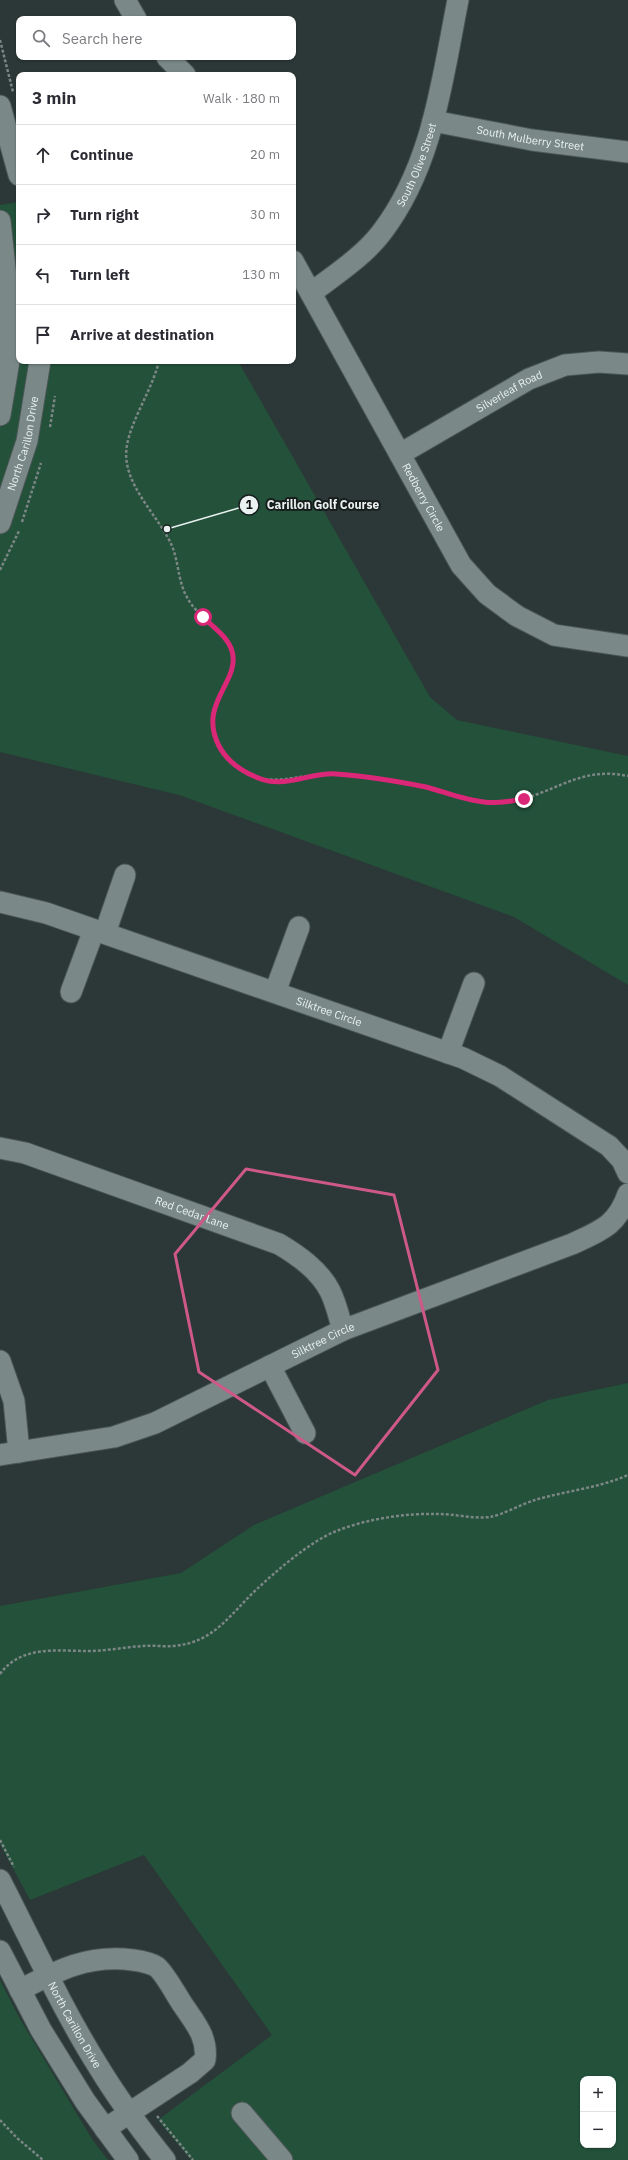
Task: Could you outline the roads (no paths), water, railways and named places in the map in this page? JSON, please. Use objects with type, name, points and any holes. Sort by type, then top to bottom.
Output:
[{"type":"street","points":[[125,0],[134,16]]},
{"type":"street","name":"South Olive Street","points":[[311,293],[353,261],[382,233],[406,195],[423,157],[433,121],[458,0]]},
{"type":"street","points":[[171,60],[182,72]]},
{"type":"street","points":[[7,102],[16,157]]},
{"type":"street","name":"South Mulberry Street","points":[[433,121],[532,140],[628,152]]},
{"type":"street","points":[[0,221],[7,286],[9,361],[0,415]]},
{"type":"street","name":"Redberry Circle","points":[[296,266],[461,565],[487,594],[516,616],[554,635],[594,643],[628,646]]},
{"type":"street","name":"Silverleaf Road","points":[[400,454],[529,379],[565,365],[599,362],[628,364]]},
{"type":"street","name":"North Carillon Drive","points":[[0,523],[27,441],[40,364]]},
{"type":"street","points":[[71,992],[125,874]]},
{"type":"street","name":"Silktree Circle","points":[[0,902],[46,913],[448,1053],[500,1076],[609,1146],[622,1160],[628,1173]]},
{"type":"street","points":[[275,992],[299,927]]},
{"type":"street","points":[[448,1053],[474,983]]},
{"type":"street","name":"Red Cedar Lane","points":[[0,1148],[25,1153],[279,1244],[297,1255],[315,1271],[329,1291],[344,1330]]},
{"type":"street","name":"Silktree Circle","points":[[10,1453],[114,1437],[155,1423],[344,1330],[572,1244],[604,1230],[616,1217],[628,1194]]},
{"type":"street","points":[[0,1361],[14,1401],[10,1453]]},
{"type":"street","points":[[270,1366],[305,1433]]},
{"type":"street","name":"North Carillon Drive","points":[[0,1880],[48,1975],[98,2066],[130,2114],[165,2160]]},
{"type":"street","points":[[0,1951],[41,2030],[85,2101],[128,2160]]},
{"type":"street","points":[[20,1990],[65,1968],[99,1958],[120,1958],[141,1961],[156,1967],[199,2029],[207,2046],[205,2060],[130,2114],[106,2129]]},
{"type":"street","points":[[242,2113],[282,2160]]},
{"type":"place","name":"Carillon Golf Course","points":[[167,529]]}]
